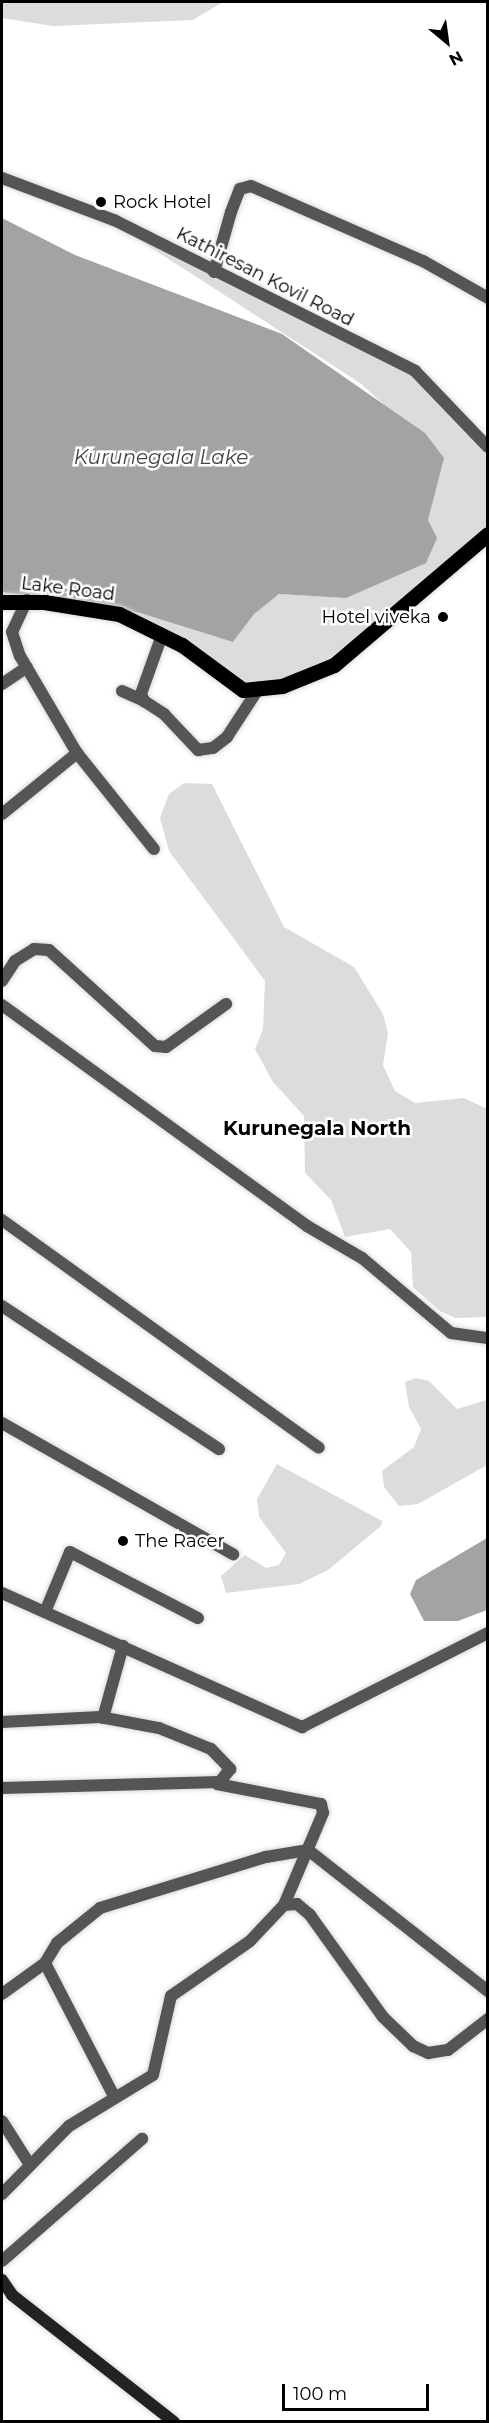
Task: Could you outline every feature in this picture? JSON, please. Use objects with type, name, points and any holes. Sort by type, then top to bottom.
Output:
[{"type":"main road","name":"Lake Road","points":[[2,602],[27,600],[119,614],[162,635],[243,690],[259,688],[334,665],[488,534]]},
{"type":"street","name":"Kathiresan Kovil Road","points":[[2,178],[93,210],[415,371],[488,447]]},
{"type":"street","points":[[214,272],[240,189],[251,186],[423,261],[486,294]]},
{"type":"street","points":[[27,600],[12,632],[27,667],[77,753],[154,849]]},
{"type":"street","points":[[144,701],[141,693],[162,635]]},
{"type":"street","points":[[2,684],[27,667]]},
{"type":"street","points":[[122,691],[164,714],[198,750],[213,748],[226,737],[259,688]]},
{"type":"street","points":[[2,814],[77,753]]},
{"type":"street","points":[[2,981],[15,961],[34,949],[49,950],[155,1046],[166,1047],[226,1004]]},
{"type":"street","points":[[2,1005],[307,1226],[362,1258],[451,1333],[478,1341],[488,1338]]},
{"type":"street","points":[[2,1220],[319,1448]]},
{"type":"street","points":[[2,1306],[219,1449]]},
{"type":"street","points":[[2,1423],[233,1554]]},
{"type":"street","points":[[45,1612],[70,1552],[198,1618]]},
{"type":"street","points":[[2,1593],[306,1727],[488,1633]]},
{"type":"street","points":[[103,1718],[123,1646]]},
{"type":"street","points":[[2,1722],[103,1718],[159,1728],[211,1749],[230,1769],[229,1778],[210,1783]]},
{"type":"street","points":[[2,1788],[210,1783],[321,1804],[323,1813],[284,1905],[250,1941],[171,1996],[153,2075],[114,2096],[69,2126],[2,2194]]},
{"type":"street","points":[[2,1994],[45,1963],[57,1943],[100,1908],[307,1850]]},
{"type":"street","points":[[307,1850],[488,1991]]},
{"type":"street","points":[[284,1905],[297,1904],[310,1915],[383,2017],[413,2046],[428,2052],[448,2050],[488,2019]]},
{"type":"street","points":[[45,1963],[114,2096]]},
{"type":"street","points":[[2,2121],[30,2165]]},
{"type":"street","points":[[2,2261],[142,2139]]},
{"type":"street","points":[[2,2280],[37,2316],[174,2421]]},
{"type":"shaded area","points":[[2,2],[223,2],[193,20],[53,26],[2,18]]},
{"type":"shaded area","points":[[93,210],[415,371],[487,447],[487,534],[334,665],[243,690],[119,614],[2,602],[2,592],[140,613],[233,642],[254,613],[279,594],[346,598],[428,520],[443,458],[360,383]]},
{"type":"shaded area","points":[[184,783],[212,784],[284,927],[354,967],[383,1014],[388,1033],[383,1065],[395,1091],[415,1103],[464,1098],[487,1109],[487,1317],[455,1318],[440,1311],[413,1287],[411,1252],[390,1229],[345,1237],[331,1200],[305,1173],[304,1116],[273,1082],[255,1049],[263,1029],[265,981],[169,851],[160,818],[169,794]]},
{"type":"shaded area","points":[[416,1378],[429,1381],[457,1409],[487,1400],[487,1465],[418,1504],[399,1506],[384,1487],[382,1471],[414,1447],[421,1429],[409,1407],[405,1382]]},
{"type":"shaded area","points":[[277,1464],[382,1521],[381,1526],[328,1570],[299,1584],[226,1593],[221,1576],[245,1555],[266,1568],[279,1565],[286,1553],[259,1517],[257,1499]]},
{"type":"water","name":"Kurunegala Lake","points":[[2,218],[75,255],[282,334],[425,433],[444,458],[428,520],[437,538],[426,563],[346,598],[279,594],[254,614],[233,642],[140,613],[2,592]]},
{"type":"water","points":[[487,1538],[487,1610],[458,1621],[424,1621],[410,1594],[416,1580]]},
{"type":"place","name":"Rock Hotel","points":[[101,202]]},
{"type":"place","name":"Hotel viveka","points":[[443,617]]},
{"type":"place","name":"The Racer","points":[[123,1541]]},
{"type":"district","name":"Kurunegala North","points":[[317,1128]]}]
